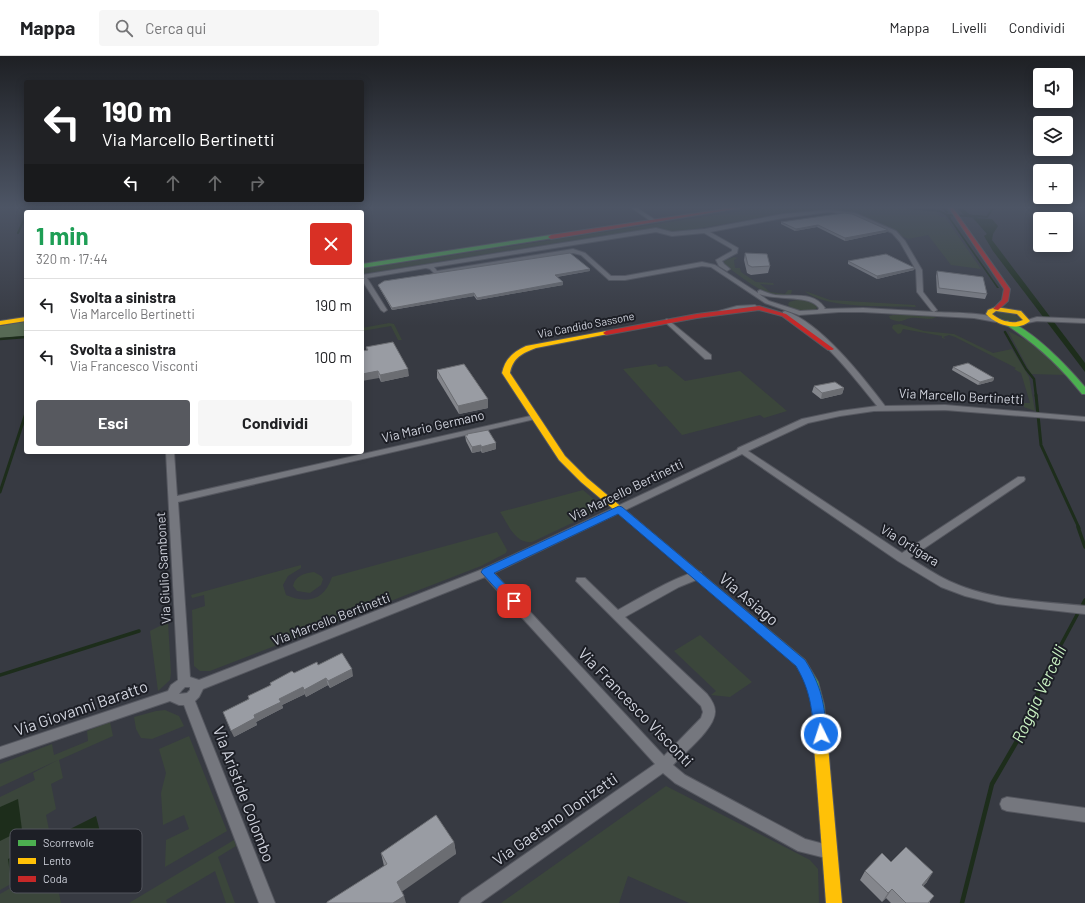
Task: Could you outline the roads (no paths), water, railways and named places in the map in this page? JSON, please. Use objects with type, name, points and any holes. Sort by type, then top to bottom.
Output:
[{"type":"main road","points":[[364,266],[482,248]]},
{"type":"main road","points":[[979,248],[1004,283],[1008,293],[1006,301],[1001,307],[992,310]]},
{"type":"main road","points":[[1006,301],[1010,308],[1022,317],[1028,336]]},
{"type":"main road","name":"Via Candido Sassone","points":[[511,358],[534,346],[725,310],[749,307],[784,315],[830,349]]},
{"type":"main road","points":[[992,310],[1022,317]]},
{"type":"main road","points":[[992,310],[990,316],[996,320],[1007,323],[1028,336],[1070,371],[1085,392]]},
{"type":"main road","points":[[1007,323],[1022,317]]},
{"type":"main road","points":[[0,323],[24,319]]},
{"type":"main road","name":"Via Asiago","points":[[511,358],[506,364],[506,373],[562,458],[584,480],[801,663],[812,682],[818,705],[834,903]]},
{"type":"street","points":[[384,310],[364,277],[546,248]]},
{"type":"street","points":[[734,248],[735,252],[733,254],[719,260],[721,265],[763,294],[772,297],[800,297],[842,305],[978,313],[992,310]]},
{"type":"street","points":[[906,248],[918,267],[920,292],[934,310]]},
{"type":"street","points":[[427,267],[432,268],[436,273],[573,251],[583,254],[609,278],[625,278],[702,264],[713,266],[767,302],[795,312],[813,313]]},
{"type":"street","points":[[725,310],[733,306],[758,300],[758,296]]},
{"type":"street","points":[[784,307],[782,301],[786,298]]},
{"type":"street","points":[[816,301],[822,306],[820,311]]},
{"type":"street","points":[[749,307],[778,310],[791,316],[809,328],[851,369],[882,407]]},
{"type":"street","points":[[809,328],[805,322],[807,317],[820,311],[886,311],[974,316],[996,320]]},
{"type":"street","points":[[1022,317],[1085,321]]},
{"type":"street","points":[[667,321],[708,358]]},
{"type":"street","name":"Via Marcello Bertinetti","points":[[197,686],[487,572],[741,450],[806,421],[853,410],[882,407],[942,407],[1085,419]]},
{"type":"street","name":"Via Mario Germano","points":[[173,500],[535,417]]},
{"type":"street","name":"Via Ortigara","points":[[741,450],[902,558],[945,584],[969,593],[997,600],[1085,610]]},
{"type":"street","name":"Via Giulio Sambonet","points":[[170,454],[184,682]]},
{"type":"street","points":[[902,558],[1021,479]]},
{"type":"street","name":"Via Francesco Visconti","points":[[487,572],[664,765],[680,779],[803,846],[830,852]]},
{"type":"street","points":[[617,616],[675,584],[697,575]]},
{"type":"street","name":"Via Gaetano Donizetti","points":[[467,903],[664,765],[706,722],[710,715],[708,705],[581,581]]},
{"type":"street","points":[[184,682],[193,682],[197,686],[196,693],[188,698],[180,700],[175,698],[173,695],[177,686],[184,682]]},
{"type":"street","name":"Via Giovanni Baratto","points":[[0,754],[137,706],[173,695]]},
{"type":"street","name":"Via Aristide Colombo","points":[[188,698],[267,903]]},
{"type":"street","points":[[1007,804],[1085,815]]},
{"type":"waterway","name":"Roggia Vercelli","points":[[1005,332],[1026,369],[1034,379],[1036,396]]},
{"type":"waterway","points":[[0,339],[24,337]]},
{"type":"waterway","name":"Roggia Vercelli","points":[[1036,395],[1041,445],[1079,528]]},
{"type":"waterway","points":[[0,492],[24,419]]},
{"type":"waterway","name":"Roggia Vercelli","points":[[1078,527],[1085,547]]},
{"type":"waterway","name":"Roggia Vercelli","points":[[1038,694],[1042,680],[1085,600]]},
{"type":"waterway","points":[[0,675],[139,631]]},
{"type":"waterway","name":"Roggia Vercelli","points":[[962,903],[992,784],[1031,717],[1038,693]]}]
